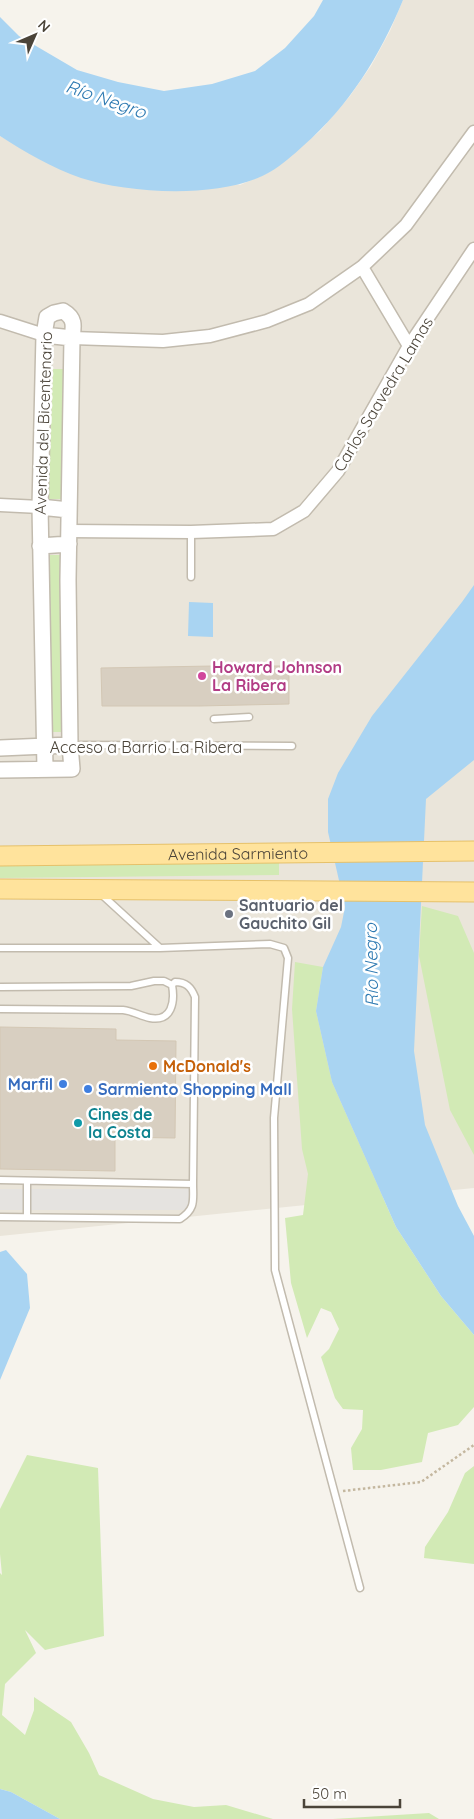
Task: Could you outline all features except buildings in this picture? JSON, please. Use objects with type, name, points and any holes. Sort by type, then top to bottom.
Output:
[{"type":"main road","name":"Avenida Sarmiento","points":[[0,856],[470,851]]},
{"type":"main road","points":[[0,889],[472,892]]},
{"type":"street","points":[[0,322],[44,335],[72,338],[164,341],[210,336],[267,321],[309,304],[362,266],[406,225],[474,132]]},
{"type":"street","name":"Carlos Saavedra Lamas","points":[[69,537],[273,529],[304,511],[338,471],[409,346],[474,249]]},
{"type":"street","points":[[362,266],[409,346]]},
{"type":"street","name":"Avenida del Bicentenario","points":[[63,311],[70,315],[74,324],[72,338],[69,537],[70,745],[72,769],[45,769],[40,506],[44,335],[47,317],[63,311]]},
{"type":"street","points":[[0,505],[40,506],[69,510]]},
{"type":"street","points":[[40,546],[69,537]]},
{"type":"street","name":"Acceso a Barrio La Ribera","points":[[0,748],[70,745]]},
{"type":"street","points":[[0,770],[45,769]]},
{"type":"lane","points":[[191,576],[192,532]]},
{"type":"lane","points":[[214,718],[249,717]]},
{"type":"lane","name":"Acceso a Barrio La Ribera","points":[[70,745],[292,746]]},
{"type":"lane","points":[[96,890],[160,948]]},
{"type":"lane","points":[[0,948],[160,948],[270,944],[284,948],[288,958],[274,1118],[275,1270],[360,1588]]},
{"type":"lane","points":[[0,987],[131,986],[154,981],[172,985]]},
{"type":"lane","points":[[0,1217],[180,1219],[188,1214],[193,1206],[195,997],[191,988],[183,982],[175,982],[172,985]]},
{"type":"lane","points":[[0,1010],[123,1010],[133,1011],[142,1016],[153,1018],[164,1016],[172,1010],[174,1002],[172,985]]},
{"type":"lane","points":[[0,1180],[193,1184]]},
{"type":"lane","points":[[27,1180],[27,1218]]},
{"type":"path","points":[[334,1492],[421,1482],[474,1445]]},
{"type":"shaded area","points":[[403,0],[474,0],[474,1188],[0,1236],[0,136],[41,160],[240,185],[270,172],[320,131],[350,96],[371,66],[390,31]]},
{"type":"shaded area","points":[[0,1189],[195,1189],[195,1210],[0,1210]]},
{"type":"green space","points":[[53,369],[65,369],[61,499],[48,499]]},
{"type":"green space","points":[[49,555],[61,555],[62,732],[50,732]]},
{"type":"green space","points":[[279,861],[279,875],[0,878],[0,863]]},
{"type":"green space","points":[[422,906],[458,916],[474,953],[474,1155],[450,1110],[419,956]]},
{"type":"green space","points":[[295,962],[323,967],[316,1011],[332,1082],[396,1227],[441,1296],[474,1335],[474,1407],[458,1425],[428,1433],[422,1462],[381,1470],[353,1470],[351,1448],[362,1429],[363,1410],[343,1409],[335,1398],[321,1357],[329,1349],[339,1329],[331,1312],[321,1308],[307,1338],[291,1283],[285,1218],[303,1215],[308,1174],[302,1149],[292,1009]]},
{"type":"green space","points":[[27,1455],[98,1468],[104,1636],[45,1650],[25,1630],[36,1653],[5,1684],[2,1715],[25,1735],[34,1710],[34,1697],[71,1722],[99,1775],[153,1799],[194,1807],[226,1805],[273,1819],[60,1819],[11,1792],[0,1789],[0,1573],[2,1575],[0,1509]]},
{"type":"green space","points":[[474,1466],[474,1564],[424,1558],[425,1547],[448,1512],[465,1473]]},
{"type":"green space","points":[[429,1813],[439,1819],[333,1819]]},
{"type":"water","name":"Río Negro","points":[[323,0],[403,0],[384,41],[362,79],[335,114],[320,131],[283,163],[270,172],[250,181],[228,187],[203,190],[177,191],[125,188],[81,178],[49,165],[0,136],[0,17],[19,36],[77,70],[118,82],[164,91],[212,84],[255,71],[285,48],[314,16]]},
{"type":"water","name":"Río Negro","points":[[474,585],[474,760],[426,799],[414,1051],[425,1125],[458,1206],[474,1236],[474,1335],[441,1296],[396,1227],[332,1082],[316,1011],[323,967],[341,927],[345,907],[328,832],[328,799],[338,773],[372,716]]},
{"type":"water","points":[[189,602],[213,603],[213,637],[188,636]]},
{"type":"water","points":[[6,1250],[27,1274],[30,1308],[0,1380],[0,1252]]},
{"type":"water","points":[[0,1789],[11,1792],[60,1819],[0,1819]]},
{"type":"place","name":"Howard Johnson La Ribera","points":[[202,676]]},
{"type":"place","name":"Santuario del Gauchito Gil","points":[[229,914]]},
{"type":"place","name":"McDonald's","points":[[153,1066]]},
{"type":"place","name":"Marfil","points":[[63,1084]]},
{"type":"place","name":"Sarmiento Shopping Mall","points":[[88,1089]]},
{"type":"place","name":"Cines de la Costa","points":[[78,1123]]}]
